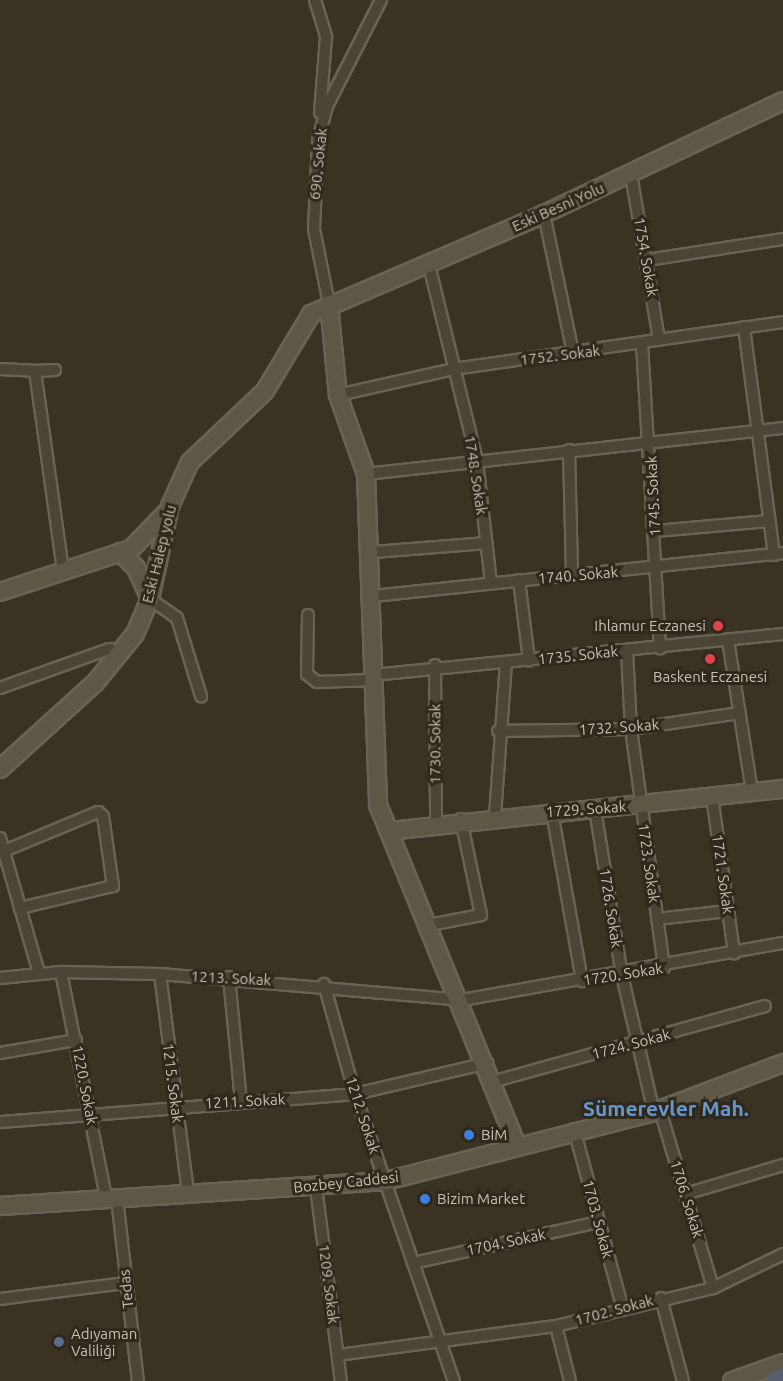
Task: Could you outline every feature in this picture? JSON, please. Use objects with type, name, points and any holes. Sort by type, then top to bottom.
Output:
[{"type":"highway","points":[[777,1381],[783,1379]]},
{"type":"street","points":[[315,0],[327,37],[318,140]]},
{"type":"street","name":"690. Sokak","points":[[329,304],[314,229],[318,140],[327,106],[381,0]]},
{"type":"street","name":"Eski Besni Yolu","points":[[329,304],[429,265],[544,214],[783,101]]},
{"type":"street","name":"1754. Sokak","points":[[631,174],[659,340]]},
{"type":"street","points":[[544,214],[573,353]]},
{"type":"street","points":[[647,260],[783,239]]},
{"type":"street","name":"1748. Sokak","points":[[429,265],[477,460],[491,583]]},
{"type":"street","points":[[329,304],[338,395],[366,474],[372,552],[373,677],[378,805],[424,926],[462,1000],[488,1063],[517,1145]]},
{"type":"street","name":"Eski Halep yolu","points":[[0,769],[122,652],[150,599],[170,507],[200,448],[266,391],[302,325],[329,304]]},
{"type":"street","name":"1752. Sokak","points":[[338,395],[453,369],[642,344],[783,322]]},
{"type":"street","points":[[744,327],[770,521],[778,554]]},
{"type":"street","name":"1745. Sokak","points":[[642,344],[655,531],[660,648]]},
{"type":"street","points":[[0,369],[55,370]]},
{"type":"street","points":[[35,371],[63,570]]},
{"type":"street","points":[[366,474],[649,439],[783,428]]},
{"type":"street","points":[[569,450],[572,576]]},
{"type":"street","points":[[0,592],[120,552],[141,542],[170,507]]},
{"type":"street","points":[[655,531],[770,521]]},
{"type":"street","points":[[372,552],[486,543]]},
{"type":"street","points":[[120,552],[136,568],[150,599],[177,618],[201,696]]},
{"type":"street","name":"1740. Sokak","points":[[373,596],[778,554]]},
{"type":"street","points":[[519,580],[529,660]]},
{"type":"street","name":"1735. Sokak","points":[[308,615],[307,674],[317,682],[373,677],[435,666],[660,648],[783,634]]},
{"type":"street","points":[[728,640],[752,792]]},
{"type":"street","points":[[0,688],[109,649],[122,652]]},
{"type":"street","name":"1723. Sokak","points":[[627,650],[640,805],[664,968]]},
{"type":"street","points":[[495,816],[498,731],[506,662]]},
{"type":"street","name":"1730. Sokak","points":[[435,666],[436,822]]},
{"type":"street","name":"1732. Sokak","points":[[498,731],[632,729],[740,713]]},
{"type":"street","name":"1729. Sokak","points":[[389,831],[461,819],[640,805],[783,789]]},
{"type":"street","name":"1721. Sokak","points":[[712,796],[734,953]]},
{"type":"street","name":"1726. Sokak","points":[[595,809],[622,975],[637,1043],[657,1111]]},
{"type":"street","points":[[4,851],[98,812],[109,849],[113,886],[20,908]]},
{"type":"street","points":[[552,812],[582,981]]},
{"type":"street","points":[[424,926],[481,915],[461,819]]},
{"type":"street","points":[[0,838],[39,973]]},
{"type":"street","points":[[657,919],[728,911]]},
{"type":"street","name":"1720. Sokak","points":[[462,1000],[664,968],[783,943]]},
{"type":"street","name":"1213. Sokak","points":[[0,978],[62,972],[229,977],[324,984],[462,1000]]},
{"type":"street","name":"1220. Sokak","points":[[62,972],[91,1112],[112,1198]]},
{"type":"street","name":"1215. Sokak","points":[[160,974],[188,1192]]},
{"type":"street","points":[[229,977],[241,1102]]},
{"type":"street","name":"1212. Sokak","points":[[324,984],[355,1094],[438,1341],[454,1381]]},
{"type":"street","name":"1724. Sokak","points":[[495,1081],[765,1006]]},
{"type":"street","points":[[0,1053],[76,1040]]},
{"type":"street","name":"1211. Sokak","points":[[0,1122],[176,1105],[355,1094],[488,1063]]},
{"type":"street","name":"Bozbey Caddesi","points":[[1,1202],[316,1187],[386,1181],[574,1128],[657,1111],[781,1068]]},
{"type":"street","name":"1706. Sokak","points":[[657,1111],[686,1194],[713,1288]]},
{"type":"street","name":"1703. Sokak","points":[[574,1128],[622,1309]]},
{"type":"street","points":[[686,1194],[783,1165]]},
{"type":"street","name":"1209. Sokak","points":[[316,1187],[341,1381]]},
{"type":"street","name":"Tedas","points":[[112,1198],[138,1381]]},
{"type":"street","name":"1704. Sokak","points":[[413,1263],[598,1222]]},
{"type":"street","name":"1702. Sokak","points":[[338,1355],[556,1326],[661,1298],[713,1288],[782,1258]]},
{"type":"street","points":[[0,1299],[125,1283]]},
{"type":"street","points":[[661,1298],[683,1381]]},
{"type":"street","points":[[556,1326],[570,1381]]},
{"type":"street","points":[[732,1381],[783,1362]]},
{"type":"place","name":"Ihlamur Eczanesi","points":[[718,626]]},
{"type":"place","name":"Baskent Eczanesi","points":[[710,659]]},
{"type":"place","name":"BİM","points":[[469,1135]]},
{"type":"place","name":"Bizim Market","points":[[425,1199]]},
{"type":"place","name":"Adıyaman Valiliği","points":[[59,1342]]},
{"type":"district","name":"Sümerevler Mah.","points":[[666,1108]]}]
